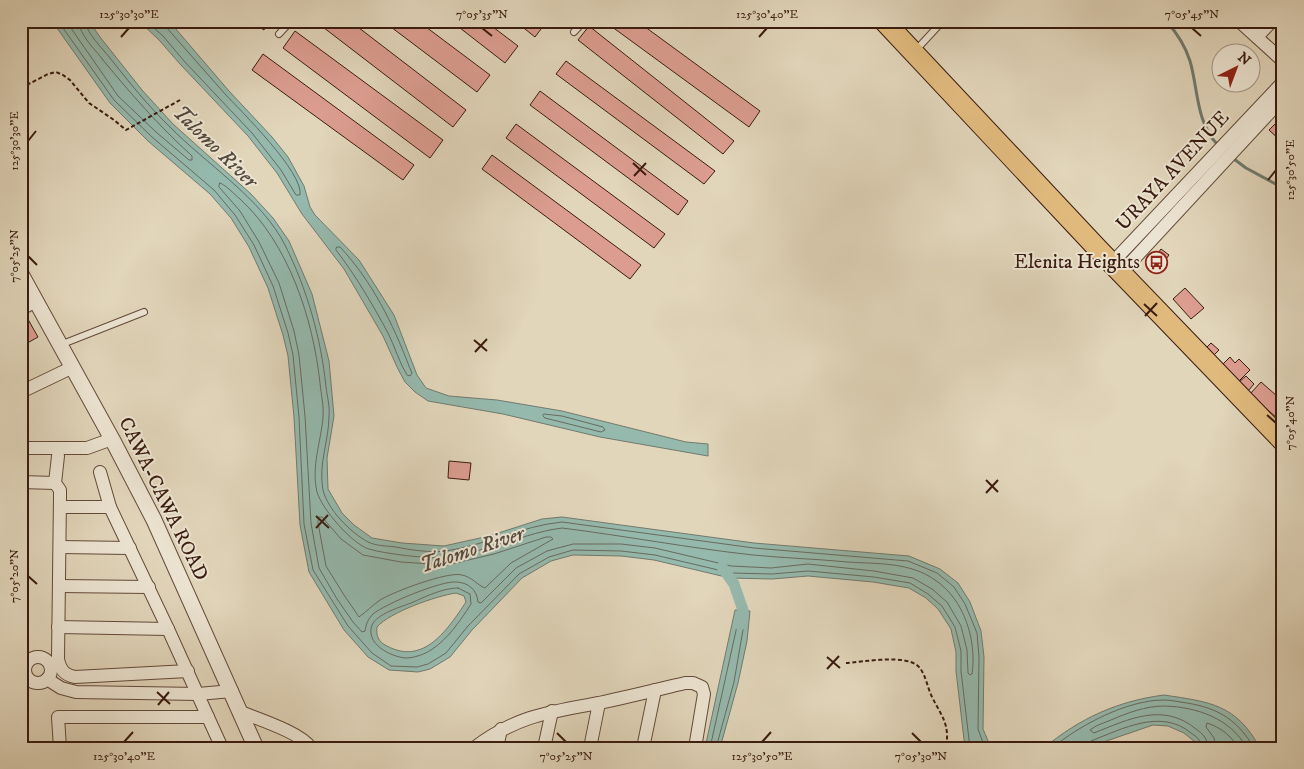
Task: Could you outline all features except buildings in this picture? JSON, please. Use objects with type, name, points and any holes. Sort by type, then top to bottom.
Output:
[{"type":"main road","points":[[884,21],[1116,268],[1283,442]]},
{"type":"street","points":[[1239,21],[1283,61]]},
{"type":"street","points":[[1257,38],[1272,21]]},
{"type":"street","name":"URAYA AVENUE","points":[[1116,268],[1242,133],[1283,82]]},
{"type":"street","name":"URAYA AVENUE","points":[[1242,133],[1283,98]]},
{"type":"street","name":"CAWA-CAWA ROAD","points":[[21,274],[112,439],[154,520],[256,748]]},
{"type":"street","points":[[21,308],[36,301]]},
{"type":"street","points":[[21,392],[73,367]]},
{"type":"street","points":[[21,448],[87,448],[112,439]]},
{"type":"street","points":[[58,456],[55,483],[60,490],[58,659],[62,671],[74,677],[188,671]]},
{"type":"street","points":[[100,472],[110,507],[149,587],[222,748]]},
{"type":"street","points":[[21,482],[55,483]]},
{"type":"street","points":[[60,507],[110,507]]},
{"type":"street","points":[[60,547],[130,548]]},
{"type":"street","points":[[59,586],[149,587]]},
{"type":"street","points":[[58,627],[168,629]]},
{"type":"street","points":[[36,657],[46,659],[51,669],[47,679],[40,682],[32,680],[26,674],[24,664],[36,657]]},
{"type":"street","points":[[47,679],[61,688],[76,692],[198,694],[232,691]]},
{"type":"street","points":[[474,748],[501,729],[552,711],[598,703],[685,683],[693,683],[702,687],[704,691],[695,748]]},
{"type":"street","points":[[643,748],[655,690]]},
{"type":"street","points":[[590,748],[598,703]]},
{"type":"street","points":[[544,748],[552,711]]},
{"type":"street","points":[[241,712],[295,735],[304,740],[311,748]]},
{"type":"street","points":[[60,748],[58,717],[208,717]]},
{"type":"street","points":[[497,748],[501,729]]},
{"type":"lane","points":[[279,34],[291,21]]},
{"type":"lane","points":[[574,32],[584,21]]},
{"type":"lane","points":[[914,52],[941,24]]},
{"type":"lane","points":[[60,345],[144,312]]},
{"type":"path","points":[[21,88],[48,74],[56,72],[70,80],[88,103],[114,120],[124,130],[131,129],[180,100]]},
{"type":"path","points":[[846,663],[892,660],[909,661],[917,665],[924,674],[928,690],[944,719],[947,728],[946,748]]},
{"type":"water","name":"Talomo River","points":[[52,21],[89,21],[142,90],[173,124],[251,194],[273,218],[289,241],[312,294],[329,361],[334,416],[327,458],[328,489],[342,513],[354,525],[372,538],[402,543],[444,546],[489,536],[542,519],[562,517],[754,543],[909,556],[940,569],[958,583],[970,602],[981,631],[984,657],[983,729],[991,748],[965,748],[956,671],[956,652],[951,629],[938,609],[926,598],[909,588],[873,582],[808,576],[772,579],[730,578],[654,560],[621,556],[573,555],[551,561],[522,578],[472,630],[450,657],[430,669],[418,672],[389,670],[368,657],[344,630],[309,572],[300,525],[294,417],[288,356],[268,288],[249,247],[231,218],[210,194],[148,141],[110,103]],"holes":[[[456,593],[464,596],[466,602],[451,623],[434,642],[424,648],[400,651],[384,644],[378,638],[377,627],[383,621],[402,610],[447,595]]]},
{"type":"water","points":[[139,21],[169,21],[288,157],[304,186],[310,207],[315,215],[359,260],[394,315],[417,375],[426,388],[449,396],[497,400],[562,411],[686,442],[708,444],[708,456],[600,437],[503,414],[428,401],[415,392],[405,382],[383,336],[344,269],[302,214],[277,173],[248,136]]},
{"type":"water","points":[[735,610],[750,611],[747,641],[738,683],[720,748],[705,748]]},
{"type":"water","points":[[1164,695],[1208,703],[1231,714],[1251,733],[1260,748],[1198,748],[1195,742],[1184,733],[1168,726],[1153,725],[1086,748],[1044,748],[1071,728],[1100,712],[1115,706]]},
{"type":"waterway","points":[[1166,21],[1174,30],[1188,55],[1201,115],[1205,126],[1217,144]]},
{"type":"waterway","points":[[1234,159],[1246,168],[1283,188]]},
{"type":"waterway","points":[[722,567],[734,584],[743,610],[740,625]]},
{"type":"place","name":"Elenita Heights","points":[[1156,262]]}]
